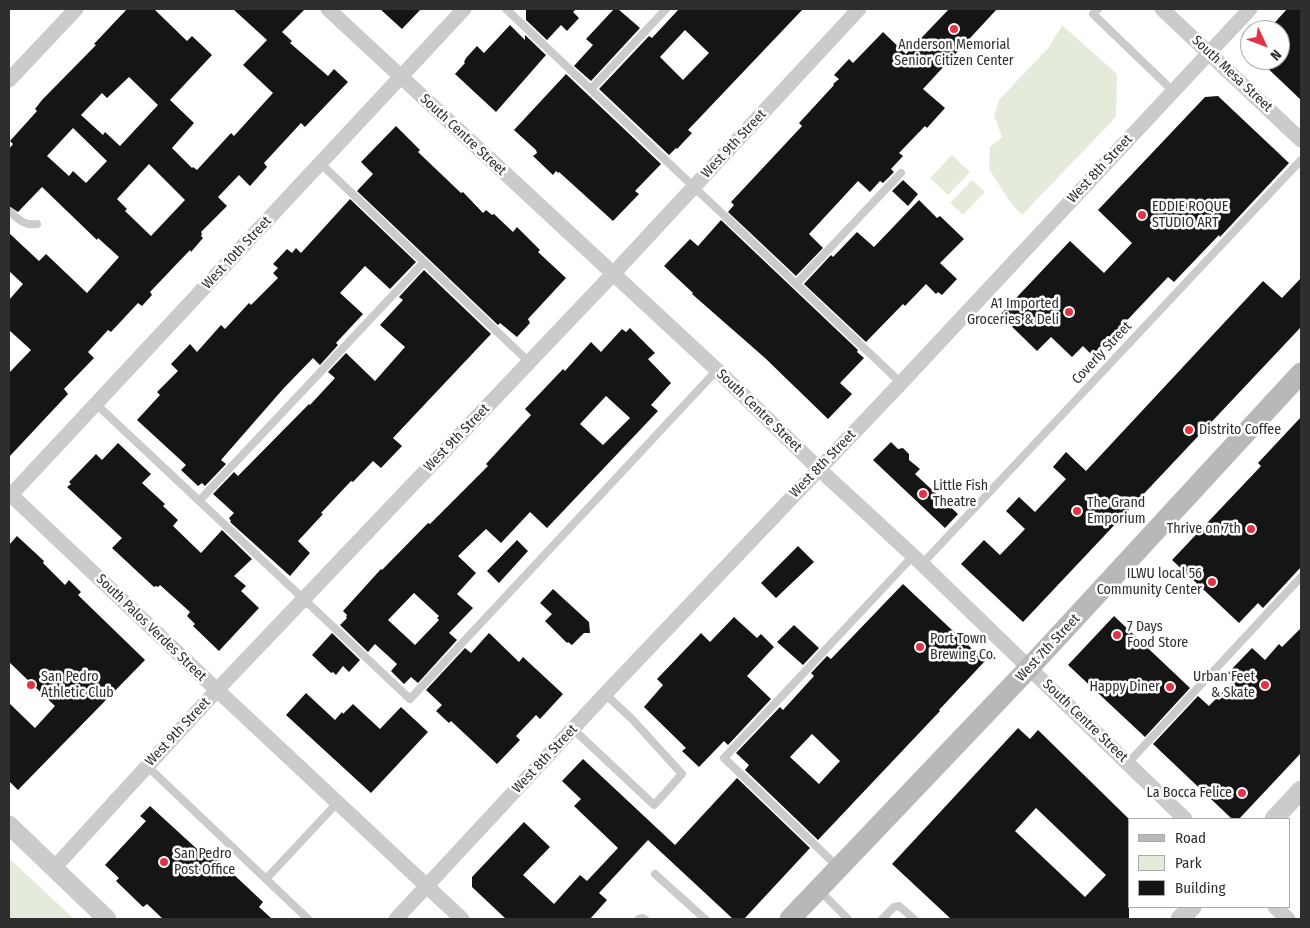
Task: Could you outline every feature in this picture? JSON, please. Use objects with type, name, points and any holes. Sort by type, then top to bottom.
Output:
[{"type":"main road","name":"West 7th Street","points":[[790,919],[1029,668],[1301,373]]},
{"type":"street","points":[[9,80],[76,9]]},
{"type":"street","name":"South Centre Street","points":[[328,9],[717,370],[1184,818]]},
{"type":"street","name":"West 10th Street","points":[[10,495],[464,9]]},
{"type":"street","name":"West 9th Street","points":[[54,868],[217,690],[613,274],[859,9]]},
{"type":"street","name":"South Mesa Street","points":[[1162,9],[1301,140]]},
{"type":"street","name":"West 8th Street","points":[[396,919],[605,694],[900,384],[1250,9]]},
{"type":"street","name":"South Palos Verdes Street","points":[[10,495],[462,919]]},
{"type":"street","points":[[1275,818],[1301,790]]},
{"type":"street","points":[[9,825],[107,919]]},
{"type":"street","points":[[1180,919],[1191,908]]},
{"type":"street","points":[[1275,908],[1288,919]]},
{"type":"lane","points":[[506,9],[900,384]]},
{"type":"lane","points":[[591,89],[666,9]]},
{"type":"lane","points":[[1098,9],[1093,14],[1173,91]]},
{"type":"lane","name":"Coverly Street","points":[[840,868],[724,758],[1301,160]]},
{"type":"lane","points":[[320,163],[529,362]]},
{"type":"lane","points":[[796,284],[901,173]]},
{"type":"lane","points":[[9,211],[28,225],[37,224]]},
{"type":"lane","points":[[199,501],[424,262]]},
{"type":"lane","points":[[96,404],[410,699],[717,370]]},
{"type":"lane","points":[[1128,763],[1301,577]]},
{"type":"lane","points":[[573,729],[654,805],[662,797],[682,774],[632,719],[605,694]]},
{"type":"lane","points":[[147,766],[308,919]]},
{"type":"lane","points":[[266,879],[337,803]]},
{"type":"lane","points":[[655,874],[705,919]]},
{"type":"lane","points":[[818,890],[848,919]]},
{"type":"lane","points":[[882,919],[894,907],[899,906],[914,919]]},
{"type":"lane","points":[[639,919],[645,919]]},
{"type":"green space","points":[[1062,25],[1117,74],[1116,117],[1022,215],[1010,202],[989,169],[990,147],[1002,137],[994,115],[999,100],[1049,47]]},
{"type":"green space","points":[[952,155],[970,172],[948,195],[930,178]]},
{"type":"green space","points":[[972,180],[985,192],[963,215],[950,203]]},
{"type":"green space","points":[[9,858],[74,919],[9,919]]},
{"type":"building","points":[[127,9],[154,9],[187,41],[192,36],[212,55],[170,100],[194,123],[172,148],[192,168],[197,170],[231,133],[234,136],[273,93],[243,65],[267,40],[233,9],[305,9],[282,32],[292,41],[290,43],[328,76],[334,69],[348,82],[305,127],[301,123],[264,163],[267,167],[250,186],[239,175],[218,197],[227,206],[201,232],[203,238],[150,292],[152,295],[142,306],[138,303],[111,332],[108,330],[88,352],[94,358],[64,389],[68,394],[9,457],[9,373],[31,350],[9,330],[9,300],[23,284],[9,271],[9,233],[39,261],[46,254],[87,293],[119,257],[98,238],[97,240],[42,187],[18,212],[9,206],[9,149],[13,144],[10,141],[37,111],[35,109],[42,100],[96,45],[94,44]],"holes":[[[129,77],[158,105],[120,146],[105,132],[103,135],[81,115],[102,93],[107,98]],[[73,128],[107,161],[86,183],[73,171],[69,176],[47,156]],[[149,164],[185,200],[151,236],[125,211],[127,209],[117,199]]]},
{"type":"building","points":[[380,9],[421,9],[402,29]]},
{"type":"building","points":[[526,9],[576,9],[573,12],[579,18],[567,31],[561,25],[547,40],[526,20]]},
{"type":"building","points":[[614,9],[618,9],[640,28],[591,81],[574,66],[593,45],[586,39]]},
{"type":"building","points":[[679,9],[803,9],[688,130],[692,133],[669,155],[599,89],[649,36],[652,38]],"holes":[[[685,30],[709,53],[683,80],[660,57]]]},
{"type":"building","points":[[949,9],[997,9],[923,89],[945,108],[927,128],[925,126],[899,153],[903,156],[891,169],[894,172],[883,183],[880,181],[870,192],[858,181],[809,234],[823,248],[796,276],[728,212],[734,205],[731,202],[802,126],[799,123],[839,79],[834,75],[849,59],[853,63],[883,32],[906,54]]},
{"type":"building","points":[[1287,9],[1301,9],[1301,100],[1270,70],[1290,70],[1290,20],[1277,20]]},
{"type":"building","points":[[510,25],[525,40],[525,35],[546,55],[496,112],[455,74],[477,46],[484,53]]},
{"type":"building","points":[[566,74],[661,164],[635,191],[639,194],[613,221],[559,172],[556,171],[553,175],[533,156],[537,153],[536,150],[514,130]]},
{"type":"building","points":[[1218,96],[1289,163],[1220,237],[1219,235],[1174,282],[1168,277],[1116,332],[1118,334],[1095,358],[1083,346],[1072,357],[1051,337],[1037,351],[1000,315],[1070,241],[1104,273],[1132,243],[1098,210],[1205,97]]},
{"type":"building","points":[[396,126],[420,150],[418,152],[461,193],[463,192],[483,213],[486,210],[492,215],[494,214],[513,232],[517,227],[540,250],[538,252],[566,278],[528,319],[530,323],[517,337],[500,323],[498,325],[357,191],[373,174],[361,162]]},
{"type":"building","points":[[903,180],[918,194],[908,206],[892,191]]},
{"type":"building","points":[[350,199],[416,262],[390,289],[365,266],[340,293],[363,314],[336,343],[338,345],[320,365],[313,358],[283,389],[221,460],[226,464],[205,486],[202,483],[198,486],[181,470],[186,465],[137,420],[160,395],[157,392],[178,371],[171,364],[190,344],[197,352],[221,325],[225,329],[249,303],[251,305],[278,278],[273,273],[278,268],[273,264],[287,249],[292,253],[296,248],[301,253]]},
{"type":"building","points":[[919,200],[937,218],[940,216],[964,239],[940,263],[957,279],[942,295],[938,292],[936,294],[926,284],[905,306],[903,304],[866,342],[804,284],[831,255],[833,257],[857,232],[874,247]]},
{"type":"building","points":[[721,220],[858,350],[857,352],[864,358],[840,383],[852,394],[828,419],[765,358],[692,294],[664,266],[690,239],[698,246]]},
{"type":"building","points":[[424,270],[491,334],[393,438],[402,446],[381,468],[373,461],[321,513],[323,514],[298,541],[310,553],[290,576],[230,522],[229,518],[234,513],[213,494],[234,472],[238,476],[310,405],[335,378],[328,372],[346,353],[375,381],[405,347],[380,325],[403,300],[399,297]]},
{"type":"building","points":[[1301,278],[1301,327],[1023,622],[961,564],[984,540],[1000,555],[1025,529],[1006,511],[1019,497],[1035,512],[1066,479],[1053,467],[1066,452],[1086,471],[1263,281],[1282,298]]},
{"type":"building","points":[[630,328],[655,353],[648,359],[671,383],[651,405],[658,411],[547,528],[530,512],[501,543],[486,529],[458,556],[476,573],[457,594],[473,608],[449,633],[457,640],[418,683],[411,677],[404,684],[391,671],[397,664],[375,644],[368,652],[340,625],[347,618],[343,611],[381,569],[428,523],[430,524],[488,466],[486,464],[531,415],[525,409],[563,369],[565,371],[591,342],[601,352],[622,329],[626,332]],"holes":[[[606,396],[630,418],[603,445],[580,424]],[[414,593],[439,616],[437,618],[439,620],[415,645],[388,620]]]},
{"type":"building","name":"Thrive on 7th","points":[[1301,417],[1301,567],[1263,608],[1258,603],[1239,623],[1172,560],[1261,466],[1258,463]]},
{"type":"building","name":"Little Fish Theatre","points":[[891,442],[898,449],[903,448],[909,454],[909,460],[920,469],[915,474],[958,514],[945,528],[873,460]]},
{"type":"building","points":[[118,443],[151,474],[142,483],[165,504],[163,506],[178,520],[173,526],[201,553],[222,530],[252,559],[234,576],[246,586],[241,591],[259,608],[219,651],[193,626],[195,624],[187,616],[190,612],[160,585],[154,587],[112,548],[122,538],[67,487],[71,484],[69,482],[96,454],[102,460]]},
{"type":"building","points":[[17,536],[44,561],[43,563],[65,585],[69,580],[81,592],[78,595],[145,660],[18,790],[9,781],[9,703],[35,728],[55,706],[9,662],[9,545]]},
{"type":"building","points":[[517,540],[528,551],[499,583],[487,571]]},
{"type":"building","points":[[798,546],[814,562],[776,598],[761,583]]},
{"type":"building","points":[[903,584],[985,661],[818,840],[745,770],[749,765],[736,753],[780,707],[783,710],[814,676],[811,673],[827,656],[831,659]],"holes":[[[812,734],[840,761],[819,784],[790,757]]]},
{"type":"building","points":[[553,589],[589,622],[590,633],[584,633],[572,645],[567,643],[545,621],[552,614],[540,603]]},
{"type":"building","points":[[1114,616],[1190,688],[1145,737],[1068,665]]},
{"type":"building","points":[[734,617],[757,638],[761,634],[774,647],[747,676],[771,699],[728,745],[724,741],[699,767],[682,751],[686,748],[644,707],[663,685],[657,679],[701,633],[710,642]]},
{"type":"building","points":[[794,625],[819,648],[803,665],[777,642]]},
{"type":"building","points":[[1301,628],[1301,753],[1240,818],[1231,818],[1153,744],[1198,696],[1209,706],[1235,679],[1228,673],[1252,648],[1265,660],[1279,644],[1282,647]]},
{"type":"building","points":[[332,633],[360,660],[349,672],[343,666],[336,675],[333,672],[331,673],[312,655]]},
{"type":"building","points":[[489,633],[519,662],[523,657],[563,694],[540,719],[536,715],[516,736],[520,740],[497,764],[451,721],[449,723],[436,711],[442,705],[426,690],[465,648],[471,653]]},
{"type":"building","points":[[306,693],[335,720],[353,704],[380,729],[401,707],[428,732],[371,793],[286,715]]},
{"type":"building","points":[[1018,728],[1030,739],[1038,730],[1128,818],[1129,919],[951,919],[892,864]],"holes":[[[1036,808],[1106,875],[1085,897],[1015,831]]]},
{"type":"building","points":[[583,759],[675,845],[737,778],[810,848],[744,919],[733,919],[648,840],[599,893],[607,900],[590,919],[506,919],[472,887],[472,877],[524,822],[550,847],[523,875],[554,904],[580,875],[587,881],[618,848],[574,806],[581,799],[562,781]]},
{"type":"building","name":"San Pedro Post Office","points":[[150,806],[209,860],[213,855],[263,902],[259,907],[272,919],[163,919],[147,904],[143,907],[116,881],[119,878],[105,865],[146,821],[140,816]]},
{"type":"place","name":"Anderson Memorial Senior Citizen Center","points":[[954,29]]},
{"type":"place","name":"EDDIE ROQUE STUDIO ART","points":[[1142,215]]},
{"type":"place","name":"A1 Imported Groceries & Deli","points":[[1069,312]]},
{"type":"place","name":"Distrito Coffee","points":[[1189,430]]},
{"type":"place","name":"Little Fish Theatre","points":[[923,494]]},
{"type":"place","name":"The Grand Emporium","points":[[1077,511]]},
{"type":"place","name":"Thrive on 7th","points":[[1251,529]]},
{"type":"place","name":"ILWU local 56 Community Center","points":[[1212,582]]},
{"type":"place","name":"7 Days Food Store","points":[[1117,635]]},
{"type":"place","name":"Port Town Brewing Co.","points":[[920,647]]},
{"type":"place","name":"San Pedro Athletic Club","points":[[31,685]]},
{"type":"place","name":"Urban Feet & Skate","points":[[1265,685]]},
{"type":"place","name":"Happy Diner","points":[[1170,687]]},
{"type":"place","name":"La Bocca Felice","points":[[1242,793]]},
{"type":"place","name":"San Pedro Post Office","points":[[164,862]]}]
